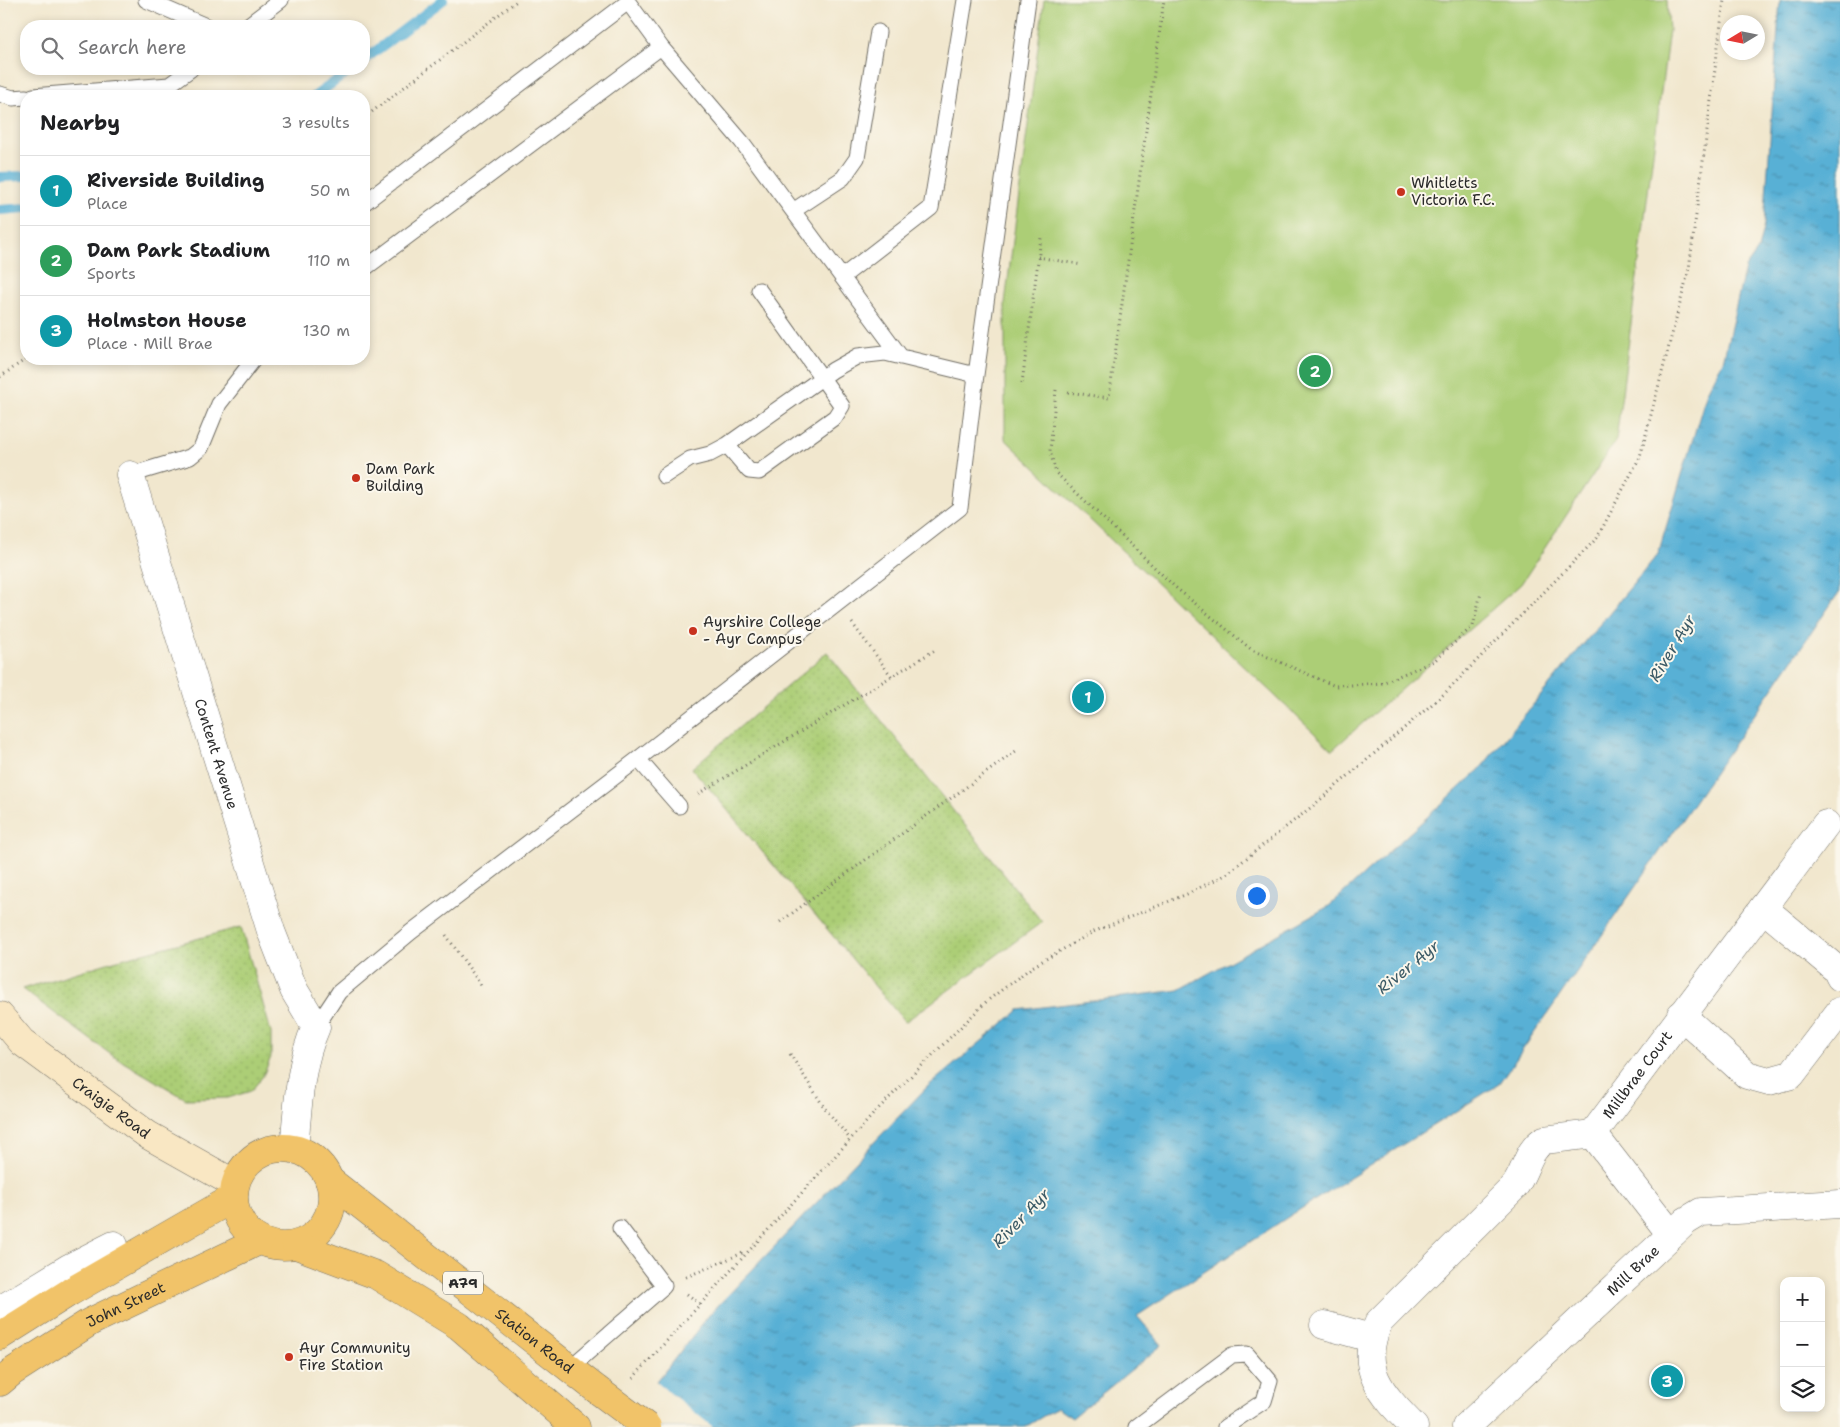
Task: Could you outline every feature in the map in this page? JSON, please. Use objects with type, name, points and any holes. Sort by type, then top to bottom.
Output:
[{"type":"main road","name":"Craigie Road","points":[[0,1016],[22,1042],[148,1135],[234,1191]]},
{"type":"main road","points":[[259,1241],[240,1223],[235,1211],[234,1191],[241,1170],[264,1151],[278,1148],[294,1148]]},
{"type":"main road","name":"A79","points":[[294,1148],[308,1155],[321,1166],[329,1180]]},
{"type":"main road","points":[[296,1245],[311,1238],[323,1226],[330,1212],[332,1196],[329,1180]]},
{"type":"main road","name":"Station Road","points":[[329,1180],[647,1427]]},
{"type":"main road","points":[[0,1336],[234,1191]]},
{"type":"main road","name":"A79","points":[[259,1241],[278,1246],[296,1245],[376,1275],[459,1326],[573,1425]]},
{"type":"main road","name":"John Street","points":[[0,1382],[12,1372],[90,1322],[259,1241]]},
{"type":"street","name":"Content Avenue","points":[[130,475],[271,931],[294,990],[316,1027]]},
{"type":"street","name":"Millbrae Court","points":[[1593,1134],[1826,824]]},
{"type":"street","points":[[1763,908],[1836,969],[1840,977]]},
{"type":"street","name":"Millbrae Court","points":[[1681,1015],[1748,1075],[1769,1081],[1791,1075],[1840,1011]]},
{"type":"street","points":[[294,1148],[306,1048],[316,1027]]},
{"type":"street","points":[[1414,1427],[1387,1399],[1374,1379],[1370,1354],[1371,1338],[1379,1322],[1522,1178],[1532,1151],[1537,1144],[1544,1140],[1593,1134],[1670,1233]]},
{"type":"street","name":"Mill Brae","points":[[1466,1427],[1670,1233],[1700,1212],[1840,1204]]},
{"type":"street","points":[[0,1310],[69,1268],[114,1245]]},
{"type":"street","points":[[1324,1325],[1371,1338]]},
{"type":"lane","points":[[146,0],[192,20]]},
{"type":"lane","points":[[255,20],[281,0]]},
{"type":"lane","points":[[842,277],[931,208],[965,0]]},
{"type":"lane","points":[[316,1027],[339,992],[432,916],[638,759],[960,508],[976,375],[1028,0]]},
{"type":"lane","points":[[370,197],[629,1],[662,47],[742,142],[901,357]]},
{"type":"lane","points":[[793,211],[842,178],[857,158],[878,32]]},
{"type":"lane","points":[[370,265],[662,47]]},
{"type":"lane","points":[[108,90],[170,85],[183,75]]},
{"type":"lane","points":[[0,94],[13,98],[20,97]]},
{"type":"lane","points":[[727,445],[748,471],[759,472],[835,417],[842,406],[759,290]]},
{"type":"lane","points":[[664,476],[690,459],[710,454],[727,445],[822,378],[858,356],[884,353],[976,375]]},
{"type":"lane","points":[[130,475],[190,456],[201,448],[219,404],[249,365]]},
{"type":"lane","points":[[638,759],[678,806]]},
{"type":"lane","points":[[571,1367],[664,1286],[620,1228]]},
{"type":"lane","points":[[1136,1427],[1232,1355],[1247,1354],[1270,1381],[1264,1401],[1225,1427]]},
{"type":"path","points":[[370,113],[518,0]]},
{"type":"path","points":[[1068,392],[1109,398],[1164,0]]},
{"type":"path","points":[[628,1384],[850,1138],[986,1001],[1032,967],[1093,932],[1187,894],[1225,875],[1314,805],[1444,694],[1597,538],[1640,457],[1689,269],[1724,0]]},
{"type":"path","points":[[1022,383],[1041,238]]},
{"type":"path","points":[[1038,257],[1082,265]]},
{"type":"path","points":[[0,377],[20,363]]},
{"type":"path","points":[[1056,390],[1050,451],[1056,474],[1176,587],[1252,650],[1335,686],[1382,683],[1434,661],[1473,626],[1481,593]]},
{"type":"path","points":[[844,599],[856,614],[850,621],[892,677]]},
{"type":"path","points":[[678,806],[935,650]]},
{"type":"path","points":[[780,922],[1016,751]]},
{"type":"path","points":[[432,916],[483,988]]},
{"type":"path","points":[[790,1054],[824,1107],[850,1138]]},
{"type":"path","points":[[664,1286],[748,1251]]},
{"type":"green space","points":[[1044,0],[1667,0],[1669,30],[1616,440],[1521,584],[1332,750],[1005,439],[1005,303]]},
{"type":"green space","points":[[827,652],[1042,922],[905,1022],[692,768]]},
{"type":"green space","points":[[241,927],[271,1032],[271,1057],[263,1076],[251,1091],[228,1098],[186,1099],[113,1056],[22,989],[114,961]]},
{"type":"water","name":"River Ayr","points":[[1780,0],[1840,0],[1840,591],[1499,1084],[1288,1217],[1137,1316],[1162,1345],[1072,1418],[1057,1408],[1025,1427],[621,1427],[709,1315],[927,1087],[1019,1010],[1179,990],[1329,906],[1479,770],[1658,554],[1707,392],[1723,361],[1745,268],[1758,250],[1764,224]]},
{"type":"pier","points":[[655,1381],[713,1427],[619,1427]]},
{"type":"waterway","points":[[370,55],[443,0]]},
{"type":"waterway","points":[[323,90],[344,75]]},
{"type":"waterway","points":[[0,177],[20,176]]},
{"type":"waterway","points":[[0,210],[20,208]]},
{"type":"place","name":"Whitletts Victoria F.C.","points":[[1401,192]]},
{"type":"place","name":"Dam Park Stadium","points":[[1315,371]]},
{"type":"place","name":"Dam Park Building","points":[[356,478]]},
{"type":"place","name":"Ayrshire College - Ayr Campus","points":[[693,631]]},
{"type":"place","name":"Riverside Building","points":[[1088,697]]},
{"type":"place","name":"Ayr Community Fire Station","points":[[289,1357]]},
{"type":"place","name":"Holmston House","points":[[1667,1381]]}]
